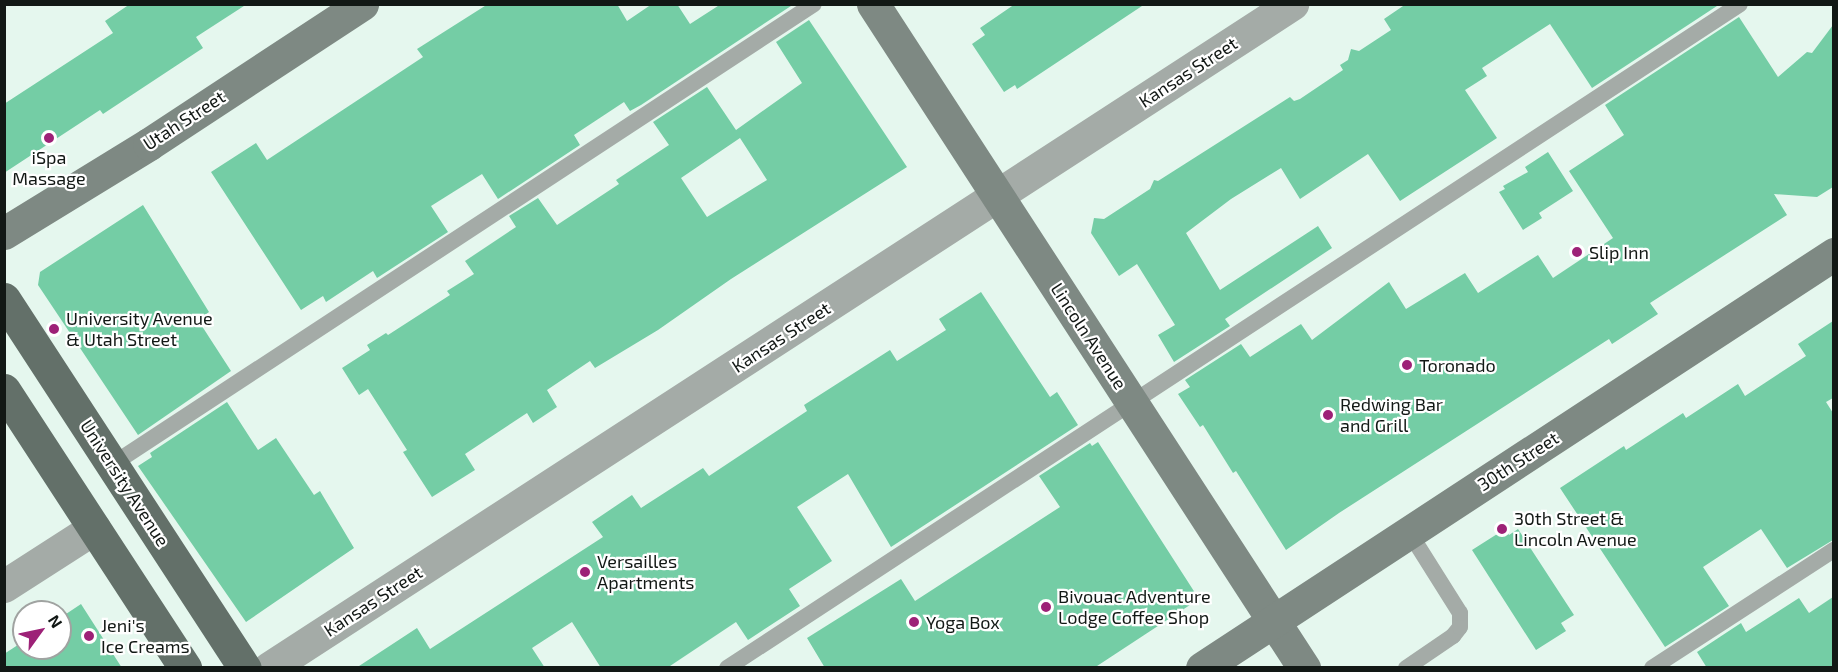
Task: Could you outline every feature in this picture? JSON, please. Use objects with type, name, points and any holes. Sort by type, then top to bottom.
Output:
[{"type":"main road","name":"University Avenue","points":[[4,299],[245,668]]},
{"type":"main road","points":[[4,390],[184,668]]},
{"type":"street","name":"Utah Street","points":[[4,233],[149,144],[362,4]]},
{"type":"street","name":"Lincoln Avenue","points":[[873,4],[1304,668]]},
{"type":"street","name":"Kansas Street","points":[[269,668],[1292,4]]},
{"type":"street","name":"30th Street","points":[[1202,668],[1833,254]]},
{"type":"street","points":[[4,586],[94,528]]},
{"type":"lane","points":[[113,464],[813,4]]},
{"type":"lane","points":[[727,668],[1740,4]]},
{"type":"lane","points":[[1406,668],[1453,636],[1460,627],[1460,614],[1409,532]]},
{"type":"lane","points":[[1652,668],[1833,550]]},
{"type":"building","points":[[130,4],[247,4],[196,37],[203,48],[103,114],[100,110],[4,173],[4,104],[113,33],[105,21]]},
{"type":"building","points":[[488,4],[617,4],[627,21],[652,4],[677,4],[690,24],[721,4],[794,4],[641,105],[630,111],[624,102],[574,135],[580,145],[498,199],[482,174],[431,206],[448,232],[377,278],[373,271],[326,302],[323,296],[301,310],[211,172],[256,143],[267,160],[423,57],[417,49]]},
{"type":"building","points":[[1015,4],[1145,4],[1017,89],[1015,85],[1004,92],[972,44],[985,35],[980,28]]},
{"type":"building","points":[[1406,4],[1720,4],[1592,88],[1550,24],[1482,68],[1487,76],[1465,90],[1497,138],[1400,201],[1368,154],[1300,199],[1281,168],[1231,199],[1186,233],[1220,290],[1318,226],[1332,248],[1225,319],[1230,326],[1174,362],[1158,335],[1175,325],[1137,264],[1119,276],[1091,233],[1094,218],[1104,219],[1150,189],[1154,180],[1158,181],[1290,97],[1294,101],[1300,99],[1343,70],[1340,65],[1348,60],[1351,49],[1359,51],[1391,30],[1384,19]]},
{"type":"building","points":[[1739,17],[1778,77],[1807,52],[1812,53],[1833,25],[1833,187],[1817,197],[1774,194],[1787,215],[1650,303],[1658,314],[1612,344],[1609,339],[1339,513],[1286,550],[1236,471],[1233,473],[1203,425],[1200,427],[1178,394],[1190,387],[1185,380],[1241,344],[1250,357],[1301,324],[1312,340],[1389,282],[1406,309],[1465,273],[1478,293],[1538,255],[1553,278],[1613,238],[1569,171],[1624,135],[1605,105]]},
{"type":"building","points":[[809,20],[907,167],[731,279],[658,330],[595,368],[590,361],[547,390],[557,407],[533,423],[527,413],[465,454],[475,470],[432,497],[403,452],[407,450],[368,389],[359,395],[342,368],[370,350],[367,345],[386,333],[388,335],[450,295],[447,291],[474,274],[465,261],[516,227],[509,216],[538,198],[557,225],[619,184],[616,180],[669,145],[653,122],[707,87],[736,130],[802,83],[776,42]],"holes":[[[740,138],[767,180],[707,217],[681,178]]]},
{"type":"building","points":[[1548,152],[1573,191],[1539,213],[1542,218],[1523,230],[1499,192],[1505,189],[1503,186],[1528,172],[1525,167]]},
{"type":"building","points":[[143,205],[209,312],[198,320],[231,371],[138,435],[38,285],[40,272]]},
{"type":"building","points":[[981,292],[1050,397],[1057,392],[1078,425],[891,547],[848,474],[797,507],[832,561],[789,589],[800,606],[748,640],[736,622],[667,668],[601,668],[572,622],[532,648],[545,668],[356,668],[417,628],[430,649],[603,537],[592,522],[632,495],[641,508],[703,468],[709,476],[807,411],[804,405],[890,350],[897,361],[946,330],[939,319]]},
{"type":"building","points":[[1833,321],[1833,398],[1826,402],[1833,413],[1833,540],[1787,568],[1761,529],[1703,567],[1729,606],[1665,647],[1560,488],[1624,446],[1626,450],[1683,413],[1686,418],[1738,384],[1745,396],[1806,356],[1798,344]]},
{"type":"building","points":[[227,402],[258,450],[276,438],[314,495],[320,491],[354,548],[246,622],[138,466],[152,457],[150,453]]},
{"type":"building","points":[[1098,442],[1199,599],[1094,668],[825,668],[807,638],[901,579],[915,601],[1060,507],[1039,476],[1090,443],[1092,446]]},
{"type":"building","points":[[1505,529],[1509,535],[1518,529],[1574,615],[1561,623],[1566,631],[1536,650],[1472,550]]},
{"type":"building","points":[[1833,597],[1833,668],[1707,668],[1697,652],[1741,623],[1746,632],[1799,598],[1809,613]]},
{"type":"building","points":[[81,604],[122,668],[4,668],[4,654],[12,649],[12,660],[72,660],[72,610]]},
{"type":"place","name":"iSpa Massage","points":[[49,138]]},
{"type":"place","name":"Slip Inn","points":[[1577,252]]},
{"type":"place","name":"University Avenue & Utah Street","points":[[54,329]]},
{"type":"place","name":"Toronado","points":[[1407,365]]},
{"type":"place","name":"Redwing Bar and Grill","points":[[1328,415]]},
{"type":"place","name":"30th Street & Lincoln Avenue","points":[[1502,529]]},
{"type":"place","name":"Versailles Apartments","points":[[585,572]]},
{"type":"place","name":"Bivouac Adventure Lodge Coffee Shop","points":[[1046,607]]},
{"type":"place","name":"Yoga Box","points":[[914,622]]},
{"type":"place","name":"Jeni's Ice Creams","points":[[89,636]]}]
